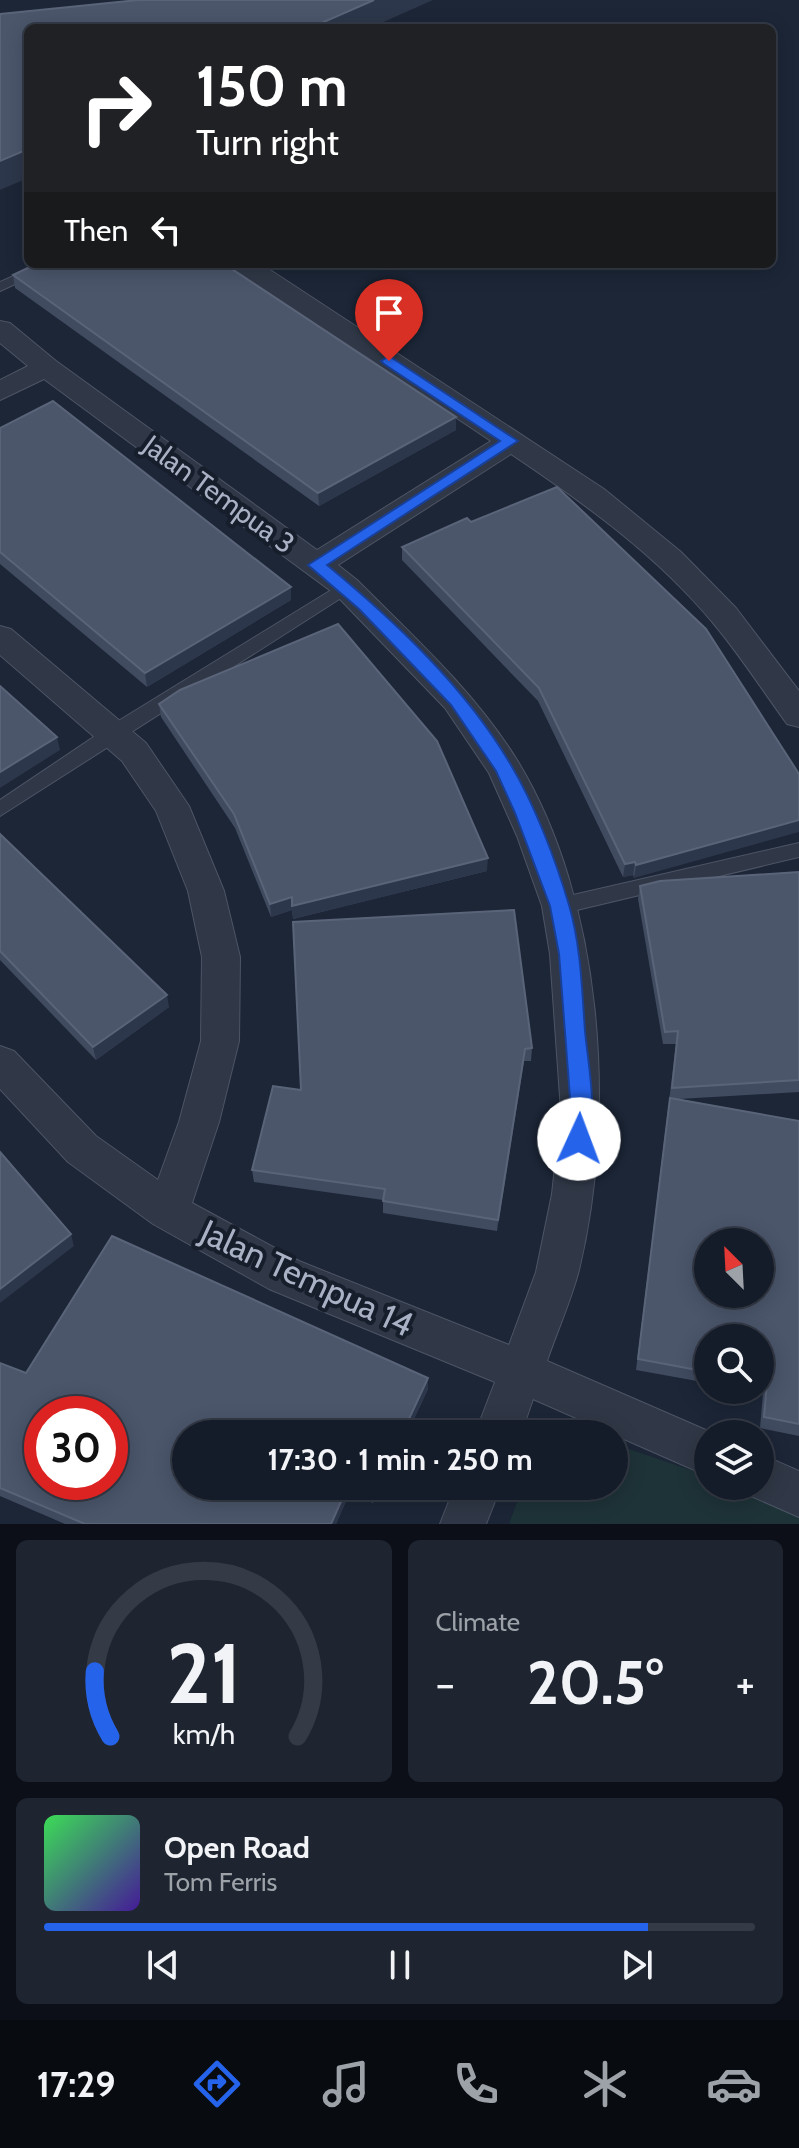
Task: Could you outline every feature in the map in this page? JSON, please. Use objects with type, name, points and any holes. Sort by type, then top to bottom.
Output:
[{"type":"street","points":[[249,268],[594,496],[670,559],[725,616],[799,715]]},
{"type":"street","name":"Jalan Tempua 3","points":[[0,329],[46,367],[346,587],[457,700],[504,768],[535,836],[560,906],[569,954],[581,1111],[573,1194],[557,1272],[503,1420]]},
{"type":"street","points":[[0,391],[46,367]]},
{"type":"street","points":[[316,565],[511,441]]},
{"type":"street","points":[[0,637],[134,752],[172,806],[206,891],[221,957],[220,1041],[199,1122],[168,1211]]},
{"type":"street","name":"Jalan Tempua 14","points":[[0,1063],[82,1149],[168,1211],[284,1275],[522,1372],[694,1448]]},
{"type":"street","points":[[774,1483],[799,1494]]},
{"type":"street","points":[[463,1524],[472,1500]]},
{"type":"lane","points":[[0,287],[42,268]]},
{"type":"lane","points":[[0,809],[113,733],[346,587]]},
{"type":"lane","points":[[560,906],[799,850]]},
{"type":"green space","points":[[628,1449],[694,1471],[694,1500],[774,1499],[799,1507],[799,1524],[509,1524],[518,1500],[628,1500]]},
{"type":"building","points":[[138,0],[374,0],[319,24],[24,24],[24,151],[0,161],[0,14]]},
{"type":"building","points":[[28,268],[230,268],[456,417],[318,493],[13,275]]},
{"type":"building","points":[[53,401],[291,587],[145,673],[0,552],[0,428]]},
{"type":"building","points":[[557,487],[706,629],[799,774],[799,820],[636,865],[635,862],[625,864],[539,688],[402,547],[467,518],[471,522]]},
{"type":"building","points":[[338,624],[437,741],[488,858],[292,906],[292,897],[270,904],[234,814],[159,704],[180,690]]},
{"type":"building","points":[[0,686],[57,737],[0,772]]},
{"type":"building","points":[[0,834],[167,995],[93,1047],[0,951]]},
{"type":"building","points":[[799,872],[799,1080],[672,1088],[678,1031],[665,1032],[640,886],[660,881]]},
{"type":"building","points":[[514,910],[532,1048],[525,1049],[498,1220],[383,1201],[385,1189],[252,1170],[273,1086],[301,1090],[293,922]]},
{"type":"building","points":[[670,1098],[799,1121],[799,1424],[764,1417],[765,1404],[774,1404],[774,1324],[694,1324],[694,1369],[638,1359]]},
{"type":"building","points":[[0,1152],[71,1234],[0,1289]]},
{"type":"building","points":[[112,1236],[428,1378],[408,1420],[172,1420],[172,1500],[342,1500],[331,1524],[85,1524],[28,1500],[128,1500],[128,1396],[24,1396],[24,1498],[0,1488],[0,1363],[26,1373]]},
{"type":"route","points":[[389,361],[511,441],[316,565],[365,605],[457,700],[504,768],[525,813],[560,906],[569,954],[581,1111],[579,1139]]}]
